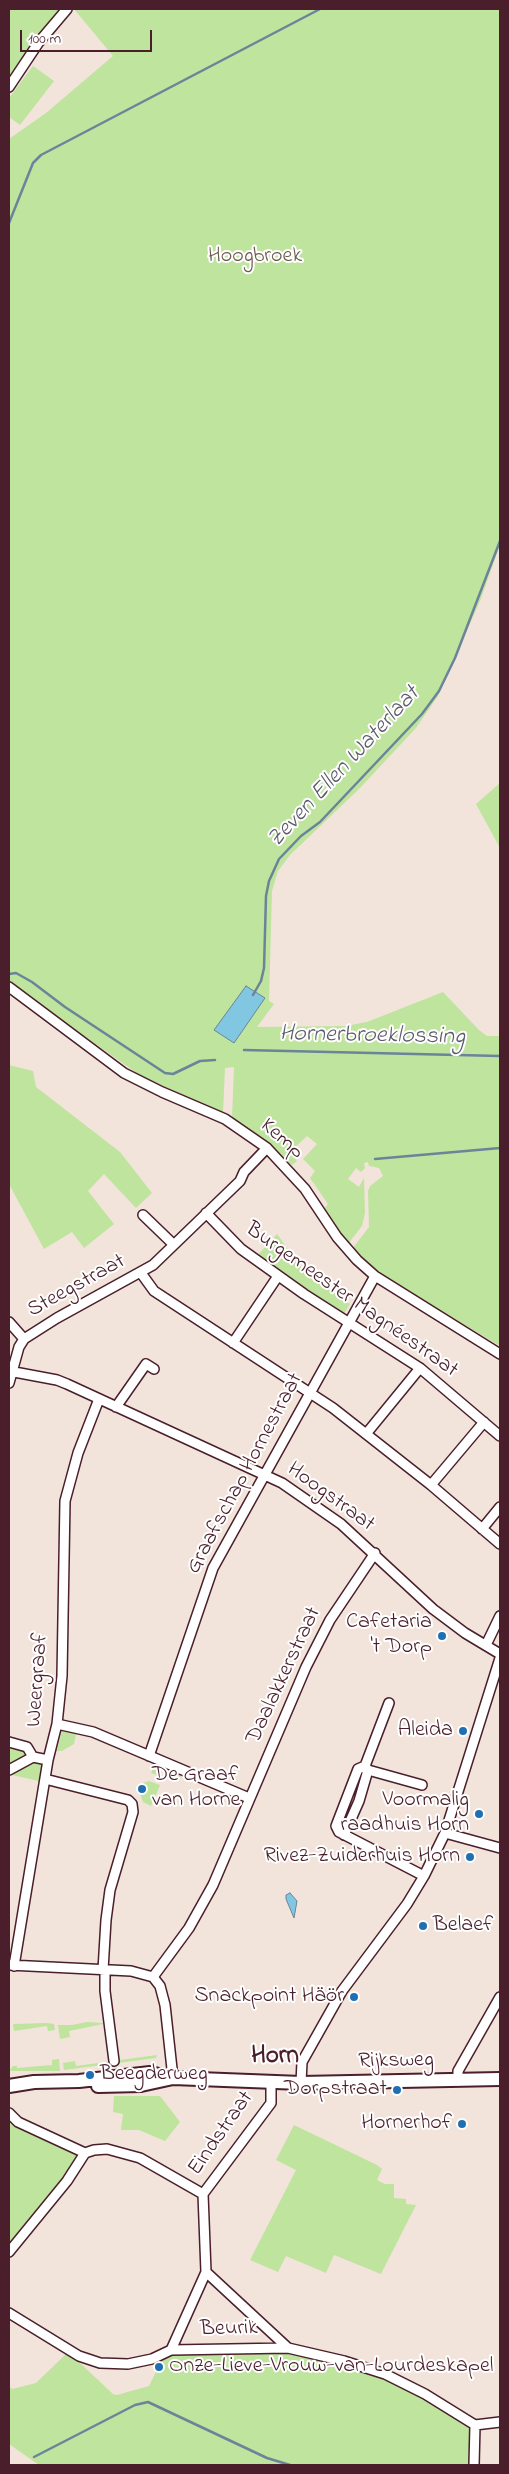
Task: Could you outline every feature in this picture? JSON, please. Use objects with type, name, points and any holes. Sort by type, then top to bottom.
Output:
[{"type":"main road","name":"Rijksweg","points":[[9,2086],[34,2082],[79,2081],[140,2073],[158,2074],[173,2078],[301,2083],[458,2076],[500,2079]]},
{"type":"street","points":[[9,88],[39,42],[67,9]]},
{"type":"street","name":"Kemp","points":[[9,987],[124,1073],[162,1092],[226,1119],[267,1148],[305,1189],[352,1254],[375,1276],[500,1354]]},
{"type":"street","name":"Steegstraat","points":[[9,1383],[10,1371],[24,1339],[57,1318],[153,1265],[240,1181],[244,1172],[267,1148]]},
{"type":"street","name":"Burgemeester Magnéestraat","points":[[206,1213],[241,1249],[349,1324],[420,1368],[500,1436]]},
{"type":"street","points":[[143,1215],[174,1244]]},
{"type":"street","points":[[141,1273],[154,1291],[366,1434],[431,1485],[500,1544]]},
{"type":"street","points":[[233,1343],[278,1276]]},
{"type":"street","name":"Graafschap Hornestraat","points":[[149,1756],[213,1568],[375,1276]]},
{"type":"street","points":[[9,1322],[24,1339]]},
{"type":"street","points":[[116,1407],[146,1364],[154,1369]]},
{"type":"street","points":[[366,1434],[420,1368]]},
{"type":"street","name":"Hoogstraat","points":[[10,1371],[57,1380],[265,1475],[314,1504],[375,1553],[433,1609],[465,1633],[500,1654]]},
{"type":"street","name":"Weergraaf","points":[[12,1966],[48,1760],[57,1724],[62,1676],[66,1501],[78,1453],[99,1399]]},
{"type":"street","points":[[431,1485],[484,1422]]},
{"type":"street","points":[[482,1529],[500,1507]]},
{"type":"street","name":"Daalakkerstraat","points":[[153,1977],[189,1928],[213,1885],[306,1667],[330,1620],[354,1580],[375,1553]]},
{"type":"street","points":[[486,1645],[500,1616]]},
{"type":"street","points":[[301,2083],[302,2062],[342,1991],[407,1904],[424,1876],[445,1833],[500,1658]]},
{"type":"street","points":[[389,1703],[366,1768],[359,1802],[344,1835],[424,1876]]},
{"type":"street","points":[[57,1724],[93,1732],[250,1798]]},
{"type":"street","points":[[9,1742],[28,1746],[33,1757]]},
{"type":"street","points":[[9,1770],[33,1757],[48,1760]]},
{"type":"street","points":[[366,1768],[422,1785]]},
{"type":"street","points":[[45,1779],[128,1800],[132,1804],[133,1812],[110,1890],[106,1920],[104,1991],[114,2061]]},
{"type":"street","points":[[445,1833],[500,1848]]},
{"type":"street","points":[[12,1966],[131,1971],[153,1977],[160,1986],[166,2005],[173,2078]]},
{"type":"street","points":[[458,2076],[484,2023],[500,1997]]},
{"type":"street","name":"Eindstraat","points":[[170,2350],[206,2272],[203,2194],[271,2103],[271,2082]]},
{"type":"street","points":[[9,2113],[18,2122],[85,2153]]},
{"type":"street","points":[[9,2252],[67,2181],[85,2153],[94,2150],[108,2149],[140,2158],[203,2194]]},
{"type":"street","name":"Beurik","points":[[206,2272],[288,2348]]},
{"type":"street","points":[[9,2313],[79,2356],[100,2363],[128,2364],[152,2359],[170,2350]]},
{"type":"street","name":"Beurik","points":[[170,2350],[288,2348],[344,2361],[385,2374],[425,2394],[475,2425]]},
{"type":"street","points":[[474,2465],[475,2425],[500,2422]]},
{"type":"green space","points":[[9,9],[60,10],[9,79]]},
{"type":"green space","name":"Hoogbroek","points":[[74,9],[500,9],[500,545],[480,601],[438,696],[416,728],[360,788],[290,855],[278,871],[272,891],[269,1001],[274,1004],[257,1027],[346,1026],[367,1022],[443,992],[479,1030],[487,1036],[500,1036],[500,1346],[395,1283],[373,1268],[352,1249],[369,1227],[368,1191],[370,1186],[383,1176],[379,1168],[369,1166],[368,1162],[364,1163],[365,1168],[361,1172],[356,1168],[348,1179],[359,1187],[364,1178],[365,1213],[362,1226],[348,1244],[324,1209],[328,1204],[310,1178],[315,1171],[303,1159],[317,1144],[307,1136],[290,1152],[297,1161],[292,1165],[274,1148],[232,1118],[234,1067],[225,1068],[223,1113],[141,1076],[9,983],[9,139],[46,113],[113,56]]},
{"type":"green space","points":[[33,66],[54,81],[20,125],[9,117],[9,98]]},
{"type":"green space","points":[[500,783],[500,848],[476,804]]},
{"type":"green space","points":[[9,1065],[33,1071],[36,1087],[120,1152],[152,1193],[136,1208],[104,1174],[88,1191],[114,1224],[84,1248],[72,1232],[44,1249],[9,1184]]},
{"type":"green space","points":[[277,1234],[305,1273],[350,1304],[344,1314],[339,1314],[257,1256]]},
{"type":"green space","points":[[62,1731],[76,1734],[74,1744],[62,1751],[57,1751]]},
{"type":"green space","points":[[9,1745],[27,1749],[30,1755],[9,1767]]},
{"type":"green space","points":[[32,1762],[39,1762],[42,1767],[39,1781],[12,1775]]},
{"type":"green space","points":[[155,1762],[182,1773],[180,1778],[160,1770],[157,1775],[151,1773]]},
{"type":"green space","points":[[149,1781],[160,1785],[151,1806],[143,1802],[137,1785]]},
{"type":"green space","points":[[87,2022],[103,2024],[69,2031],[70,2037],[60,2039],[58,2025]]},
{"type":"green space","points":[[13,2024],[54,2024],[55,2030],[48,2031],[47,2026],[14,2031]]},
{"type":"green space","points":[[157,2055],[156,2058],[64,2070],[63,2063],[75,2061],[76,2066]]},
{"type":"green space","points":[[59,2059],[60,2071],[9,2071],[13,2066],[17,2066],[17,2068],[52,2065],[52,2060]]},
{"type":"green space","points":[[114,2096],[160,2096],[180,2122],[165,2141],[139,2130],[121,2130],[123,2114],[113,2112]]},
{"type":"green space","points":[[9,2117],[75,2152],[76,2157],[64,2178],[9,2246]]},
{"type":"green space","points":[[294,2125],[377,2165],[382,2169],[377,2180],[385,2184],[394,2184],[394,2198],[406,2199],[406,2204],[416,2205],[381,2274],[334,2255],[326,2273],[286,2256],[278,2272],[250,2260],[296,2170],[276,2160]]},
{"type":"green space","points":[[289,2352],[342,2364],[380,2377],[423,2397],[467,2423],[471,2435],[469,2465],[39,2465],[9,2444],[9,2386],[12,2389],[36,2383],[66,2354],[80,2363],[113,2394],[117,2395],[149,2386],[163,2357],[173,2353]]},
{"type":"water","points":[[246,986],[265,998],[234,1043],[214,1030]]},
{"type":"water","points":[[290,1893],[297,1901],[294,1918],[286,1899],[286,1895]]},
{"type":"waterway","name":"Hornerbroeklossing","points":[[9,223],[33,163],[41,155],[320,9]]},
{"type":"waterway","name":"Zeven Ellen Waterlaat","points":[[253,995],[261,981],[264,968],[266,896],[269,881],[279,859],[301,836],[320,822],[422,714],[439,691],[455,658],[500,541]]},
{"type":"waterway","name":"Hornerbroeklossing","points":[[9,974],[16,973],[32,982],[65,1007],[165,1073],[173,1074],[200,1061],[215,1060]]},
{"type":"waterway","name":"Hornerbroeklossing","points":[[244,1050],[500,1056]]},
{"type":"waterway","name":"Hornerbroeklossing","points":[[375,1159],[500,1148]]},
{"type":"waterway","points":[[34,2457],[135,2405],[148,2402],[267,2458],[290,2465]]},
{"type":"place","name":"Cafetaria 't Dorp","points":[[442,1636]]},
{"type":"place","name":"Aleida","points":[[463,1731]]},
{"type":"place","name":"De Graaf van Horne","points":[[142,1789]]},
{"type":"place","name":"Voormalig raadhuis Horn","points":[[479,1814]]},
{"type":"place","name":"Rivez-Zuiderhuis Horn","points":[[470,1857]]},
{"type":"place","name":"Belaef","points":[[423,1926]]},
{"type":"place","name":"Snackpoint Häör","points":[[354,1997]]},
{"type":"place","name":"Beegderweg","points":[[90,2075]]},
{"type":"place","name":"Dorpstraat","points":[[397,2090]]},
{"type":"place","name":"Hornerhof","points":[[462,2124]]},
{"type":"place","name":"Onze-Lieve-Vrouw-van-Lourdeskapel","points":[[159,2367]]},
{"type":"district","name":"Horn","points":[[275,2058]]}]
